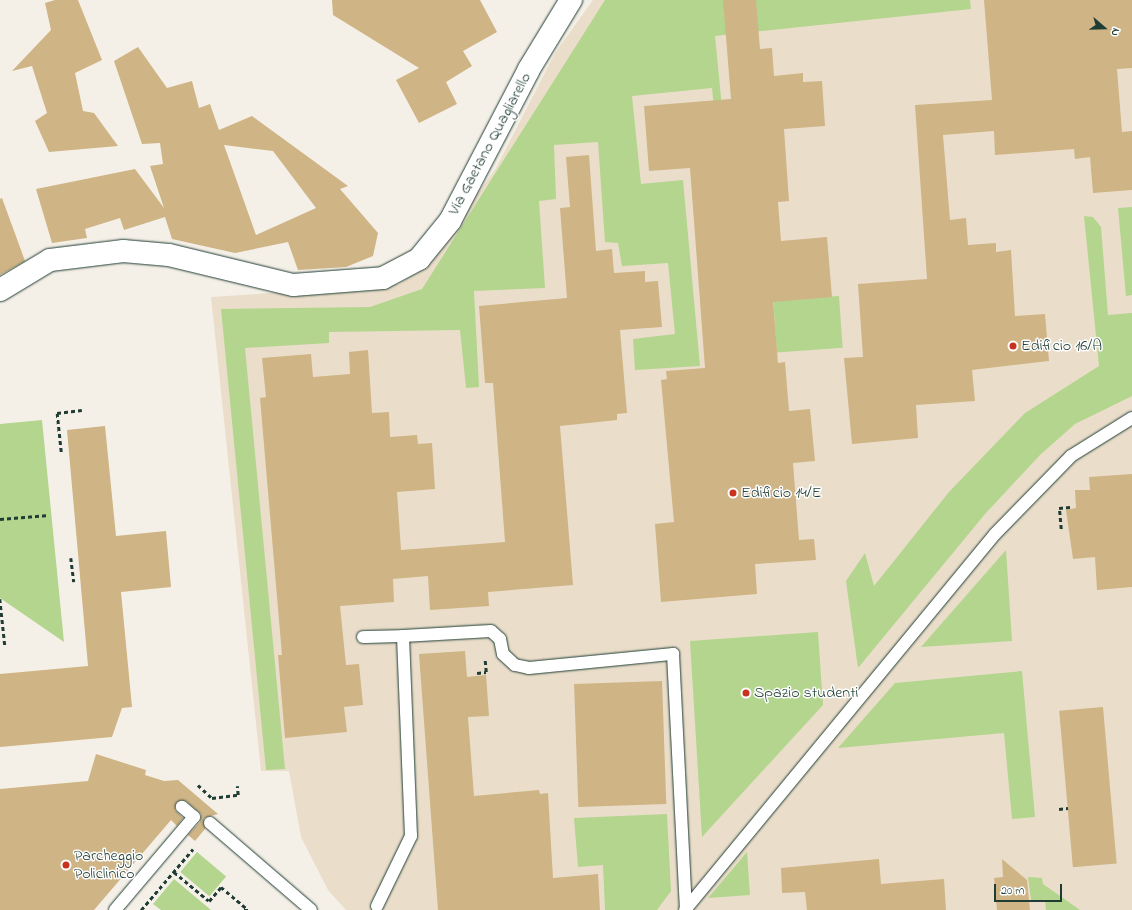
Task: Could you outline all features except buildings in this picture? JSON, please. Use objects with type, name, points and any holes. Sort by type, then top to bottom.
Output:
[{"type":"street","name":"Via Gaetano Quagliarello","points":[[0,290],[50,260],[123,251],[169,255],[293,285],[383,278],[419,259],[450,221],[530,69],[571,0]]},
{"type":"lane","points":[[685,910],[995,534],[1071,456],[1132,418]]},
{"type":"lane","points":[[363,637],[492,631],[500,639],[503,654],[515,665],[529,668],[673,654],[685,910]]},
{"type":"lane","points":[[377,906],[411,836],[403,636]]},
{"type":"lane","points":[[115,910],[194,817],[182,807]]},
{"type":"lane","points":[[210,823],[311,910]]},
{"type":"path","points":[[61,452],[57,413],[82,410]]},
{"type":"path","points":[[1061,529],[1059,508],[1070,507]]},
{"type":"path","points":[[0,520],[49,515]]},
{"type":"path","points":[[71,558],[74,582]]},
{"type":"path","points":[[0,599],[5,646]]},
{"type":"path","points":[[476,673],[486,672],[485,657]]},
{"type":"path","points":[[198,785],[212,798],[238,795],[237,786]]},
{"type":"path","points":[[1059,809],[1068,808]]},
{"type":"path","points":[[141,910],[193,849]]},
{"type":"path","points":[[174,872],[209,901],[221,887],[246,909]]},
{"type":"shaded area","points":[[593,0],[1132,0],[1132,910],[346,910],[328,890],[301,837],[289,771],[261,771],[211,297],[399,284],[427,264],[496,168],[555,53]]},
{"type":"green space","points":[[605,0],[970,0],[971,9],[715,36],[728,169],[720,170],[712,88],[632,96],[641,184],[683,180],[700,366],[635,370],[633,339],[675,334],[668,263],[622,266],[618,243],[605,242],[598,142],[554,145],[556,199],[539,201],[545,288],[474,291],[479,387],[466,388],[460,330],[329,332],[329,343],[245,348],[285,769],[266,770],[221,309],[370,307],[422,289]]},
{"type":"green space","points":[[1132,207],[1132,295],[1126,296],[1118,208]]},
{"type":"green space","points":[[1084,216],[1093,217],[1101,227],[1108,315],[1132,313],[1132,396],[1075,424],[1040,455],[985,514],[858,668],[846,581],[865,553],[874,586],[949,492],[1025,413],[1099,366]]},
{"type":"green space","points":[[839,296],[843,348],[777,352],[773,301]]},
{"type":"green space","points":[[42,420],[64,642],[0,598],[0,424]]},
{"type":"green space","points":[[1006,550],[1012,641],[921,647]]},
{"type":"green space","points":[[818,632],[823,705],[702,837],[690,641]]},
{"type":"green space","points":[[1022,671],[1035,817],[1012,819],[1004,733],[838,748],[895,683]]},
{"type":"green space","points":[[667,814],[671,891],[657,910],[605,910],[603,865],[578,867],[574,818]]},
{"type":"green space","points":[[197,852],[226,876],[209,896],[180,872]]},
{"type":"green space","points":[[747,852],[750,895],[708,898]]},
{"type":"green space","points":[[1028,877],[1042,878],[1043,884],[1080,910],[1046,910],[1045,901],[1031,900]]},
{"type":"green space","points":[[174,879],[211,910],[161,910],[153,904]]},
{"type":"place","name":"Edificio 16/A","points":[[1013,346]]},
{"type":"place","name":"Edificio 14/E","points":[[733,493]]},
{"type":"place","name":"Spazio studenti","points":[[746,693]]},
{"type":"place","name":"Parcheggio Policlinico","points":[[66,865]]}]
